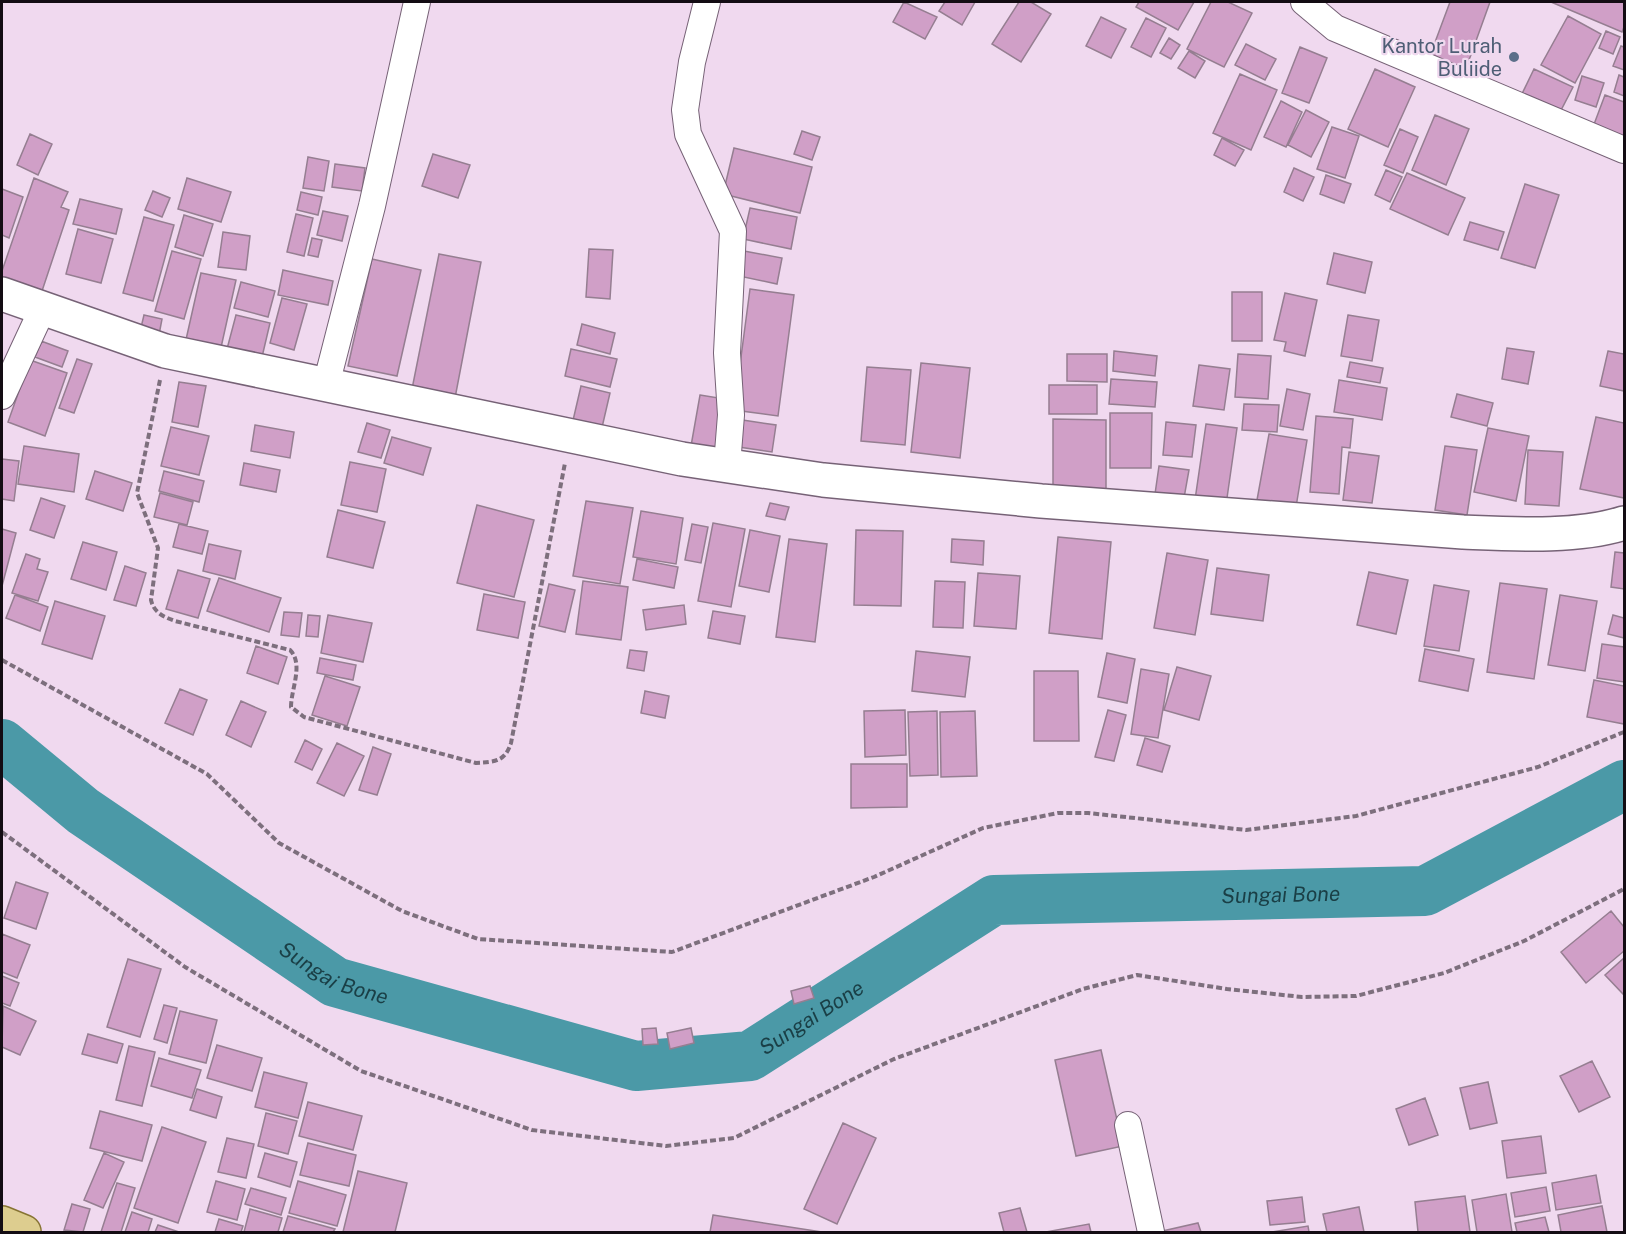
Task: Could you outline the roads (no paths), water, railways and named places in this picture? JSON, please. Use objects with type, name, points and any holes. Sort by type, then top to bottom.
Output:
[{"type":"main road","points":[[2,1222],[24,1233]]},
{"type":"street","points":[[326,385],[372,206],[417,2]]},
{"type":"street","points":[[707,2],[692,62],[685,111],[688,134],[733,231],[727,353],[731,415],[727,465]]},
{"type":"street","points":[[1304,2],[1335,28],[1624,150]]},
{"type":"street","points":[[2,294],[42,310],[165,351],[570,436],[823,480],[1041,501],[1463,532],[1540,533],[1607,528],[1624,523]]},
{"type":"street","points":[[2,396],[42,310]]},
{"type":"street","points":[[1128,1125],[1151,1233]]},
{"type":"waterway","name":"Sungai Bone","points":[[2,744],[83,811],[335,982],[636,1066],[750,1056],[994,900],[1425,891],[1624,785]]},
{"type":"place","name":"Kantor Lurah Buliide","points":[[1514,57]]}]
